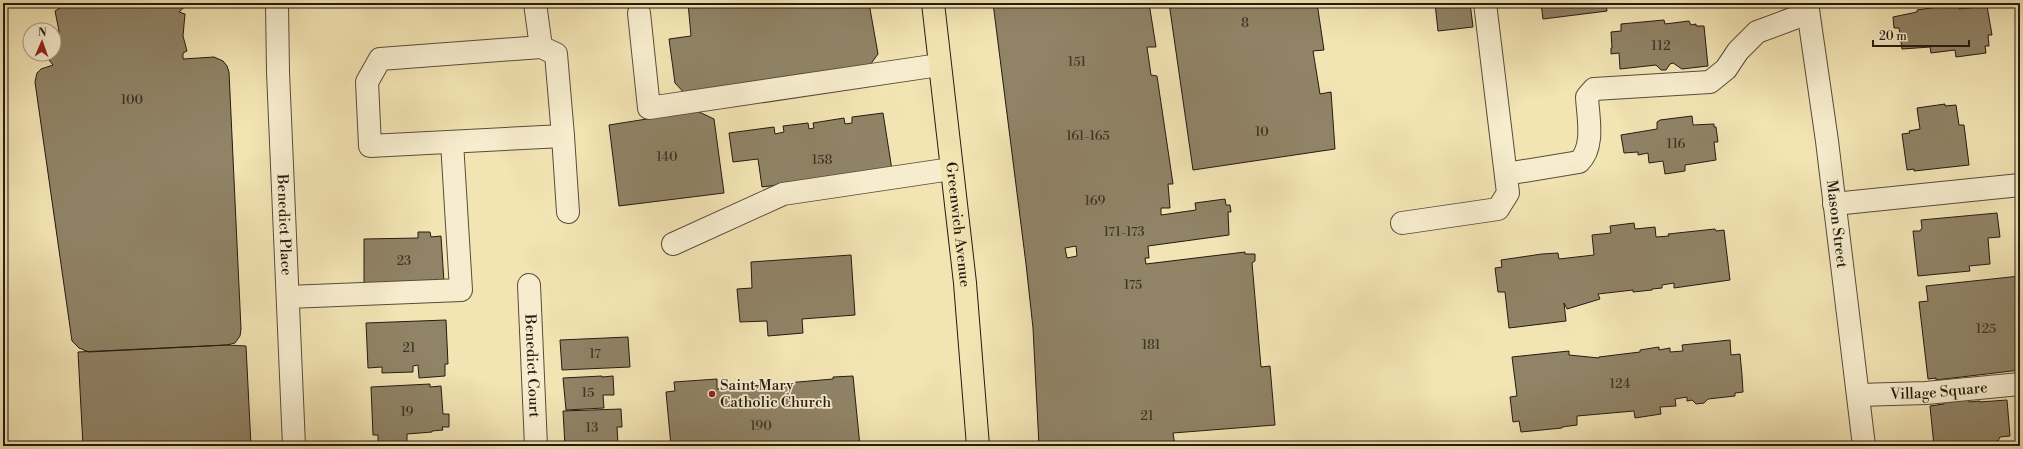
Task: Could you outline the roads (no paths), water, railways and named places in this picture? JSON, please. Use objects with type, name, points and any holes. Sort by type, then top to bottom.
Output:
[{"type":"main road","name":"Greenwich Avenue","points":[[933,3],[965,283],[978,446]]},
{"type":"street","name":"Benedict Place","points":[[277,3],[278,72],[294,446]]},
{"type":"street","points":[[535,3],[541,47]]},
{"type":"street","points":[[1402,223],[1498,209],[1508,193],[1485,3]]},
{"type":"street","points":[[1506,174],[1579,162],[1585,156],[1589,141],[1587,96],[1594,89],[1710,82],[1726,70],[1738,51],[1757,32],[1808,8]]},
{"type":"street","name":"Mason Street","points":[[1808,8],[1827,141],[1864,446]]},
{"type":"street","points":[[639,13],[650,108],[939,65]]},
{"type":"street","points":[[563,136],[370,146],[367,82],[380,59],[541,47],[556,54],[563,136],[568,212]]},
{"type":"street","points":[[288,297],[461,290],[452,142]]},
{"type":"street","points":[[673,244],[783,194],[951,169]]},
{"type":"street","points":[[1834,204],[2020,185]]},
{"type":"street","name":"Benedict Court","points":[[529,285],[536,446]]},
{"type":"street","name":"Village Square","points":[[1858,395],[1926,393],[2020,384]]},
{"type":"place","name":"Saint Mary Catholic Church","points":[[712,394]]}]
